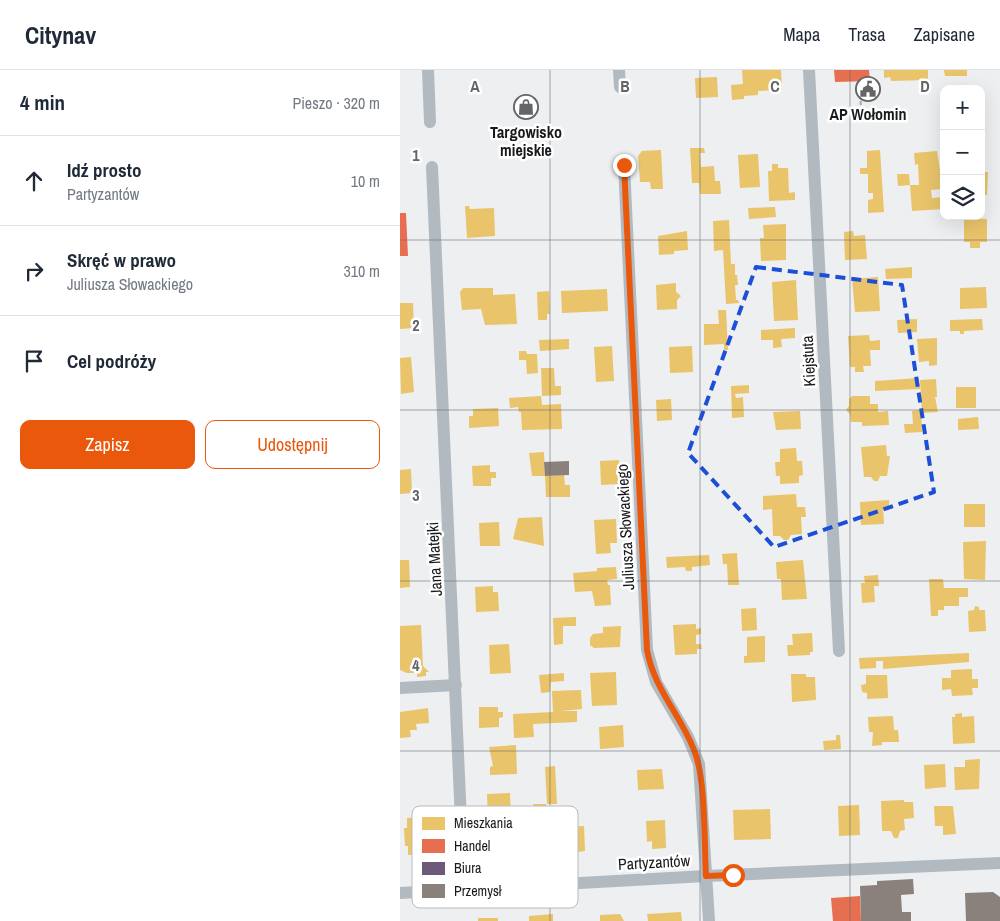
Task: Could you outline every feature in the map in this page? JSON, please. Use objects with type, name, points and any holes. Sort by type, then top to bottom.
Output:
[{"type":"street","points":[[428,70],[430,122]]},
{"type":"street","points":[[620,70],[620,87]]},
{"type":"street","name":"Kiejstuta","points":[[809,70],[839,651]]},
{"type":"street","name":"Juliusza Słowackiego","points":[[624,165],[647,650],[656,682],[688,737],[699,764],[709,921]]},
{"type":"street","name":"Jana Matejki","points":[[432,167],[461,806]]},
{"type":"street","points":[[400,688],[456,685]]},
{"type":"street","name":"Partyzantów","points":[[578,883],[1000,863]]},
{"type":"path","points":[[860,85],[862,111]]},
{"type":"highlighted area","points":[[756,267],[902,285],[934,492],[774,547],[688,453]]},
{"type":"building: Mieszkania","points":[[742,70],[781,70],[782,90],[758,91],[758,95],[744,96],[744,99],[732,100],[731,85],[743,84]]},
{"type":"building: Mieszkania","points":[[884,70],[928,70],[928,80],[891,81],[890,77],[884,78]]},
{"type":"building: Mieszkania","points":[[944,70],[967,70],[967,76],[945,76]]},
{"type":"building: Mieszkania","points":[[717,77],[718,97],[696,98],[695,78]]},
{"type":"building: Mieszkania","points":[[690,148],[704,148],[705,153],[700,153],[701,167],[714,166],[715,181],[720,181],[721,194],[700,194],[699,183],[692,183]]},
{"type":"building: Mieszkania","points":[[661,150],[663,189],[651,189],[650,182],[640,182],[638,156],[642,151]]},
{"type":"building: Mieszkania","points":[[880,150],[884,212],[868,213],[868,200],[873,199],[873,193],[868,193],[868,174],[860,174],[860,168],[867,168],[867,151]]},
{"type":"building: Mieszkania","points":[[937,151],[940,170],[940,189],[931,190],[932,198],[940,197],[940,209],[912,211],[910,185],[919,185],[918,164],[915,165],[914,153]]},
{"type":"building: Mieszkania","points":[[758,154],[760,187],[740,188],[738,155]]},
{"type":"building: Mieszkania","points":[[772,164],[778,164],[778,168],[788,168],[789,193],[795,192],[795,200],[769,201],[768,171],[772,171]]},
{"type":"building: Mieszkania","points":[[985,172],[988,172],[987,195],[985,195]]},
{"type":"building: Mieszkania","points":[[897,174],[909,174],[910,185],[898,186]]},
{"type":"building: Mieszkania","points":[[465,206],[469,206],[470,209],[494,208],[495,236],[467,238]]},
{"type":"building: Mieszkania","points":[[775,207],[776,217],[749,219],[748,208]]},
{"type":"building: Mieszkania","points":[[987,219],[987,242],[980,242],[980,248],[970,248],[970,242],[964,242],[964,220]]},
{"type":"building: Mieszkania","points":[[729,220],[731,264],[735,264],[735,275],[737,275],[738,285],[735,285],[736,300],[739,303],[726,304],[723,250],[714,251],[713,221]]},
{"type":"building: Mieszkania","points":[[786,224],[786,260],[761,261],[760,238],[764,238],[763,225]]},
{"type":"building: Mieszkania","points":[[687,231],[688,250],[674,251],[674,254],[659,255],[658,236]]},
{"type":"building: Mieszkania","points":[[853,231],[854,236],[865,235],[867,259],[845,260],[844,232]]},
{"type":"building: Mieszkania","points":[[912,267],[912,278],[886,279],[885,269]]},
{"type":"building: Mieszkania","points":[[878,277],[880,311],[855,312],[852,279]]},
{"type":"building: Mieszkania","points":[[796,280],[798,320],[774,321],[772,282]]},
{"type":"building: Mieszkania","points":[[676,283],[676,292],[681,296],[677,300],[677,309],[657,310],[656,285]]},
{"type":"building: Mieszkania","points":[[986,287],[987,308],[960,309],[960,288]]},
{"type":"building: Mieszkania","points":[[463,288],[493,288],[493,295],[515,294],[517,324],[485,325],[481,309],[462,310],[460,292]]},
{"type":"building: Mieszkania","points":[[607,289],[608,311],[562,313],[561,291]]},
{"type":"building: Mieszkania","points":[[549,291],[550,314],[547,314],[547,320],[538,320],[537,292]]},
{"type":"building: Mieszkania","points":[[400,303],[413,303],[414,328],[400,329]]},
{"type":"building: Mieszkania","points":[[718,310],[726,310],[728,350],[724,350],[724,344],[704,345],[704,324],[719,324]]},
{"type":"building: Mieszkania","points":[[917,319],[917,332],[898,333],[897,320]]},
{"type":"building: Mieszkania","points":[[982,319],[983,330],[964,331],[964,334],[960,334],[960,331],[950,331],[950,320]]},
{"type":"building: Mieszkania","points":[[795,328],[795,338],[781,339],[782,347],[773,348],[773,340],[761,340],[761,330]]},
{"type":"building: Mieszkania","points":[[869,335],[870,341],[880,340],[880,350],[870,350],[871,366],[863,366],[864,372],[855,372],[855,367],[850,367],[848,336]]},
{"type":"building: Mieszkania","points":[[937,338],[937,365],[929,366],[929,361],[919,362],[917,339]]},
{"type":"building: Mieszkania","points":[[569,339],[569,349],[540,351],[539,340]]},
{"type":"building: Mieszkania","points":[[612,346],[614,381],[596,382],[594,347]]},
{"type":"building: Mieszkania","points":[[692,346],[693,372],[670,373],[669,347]]},
{"type":"building: Mieszkania","points":[[519,351],[526,351],[527,354],[537,354],[538,373],[527,374],[526,360],[519,360]]},
{"type":"building: Mieszkania","points":[[411,357],[414,392],[401,394],[400,358]]},
{"type":"building: Mieszkania","points":[[541,368],[554,368],[555,386],[561,386],[561,395],[542,396]]},
{"type":"building: Mieszkania","points":[[919,378],[920,389],[875,391],[875,381]]},
{"type":"building: Mieszkania","points":[[936,379],[937,397],[935,397],[938,412],[922,413],[920,380]]},
{"type":"building: Mieszkania","points":[[749,385],[749,393],[735,394],[736,398],[743,397],[744,417],[732,418],[731,386]]},
{"type":"building: Mieszkania","points":[[956,387],[976,387],[976,408],[956,408]]},
{"type":"building: Mieszkania","points":[[541,396],[542,405],[561,404],[562,429],[522,430],[521,412],[519,412],[518,407],[510,408],[509,398]]},
{"type":"building: Mieszkania","points":[[852,396],[870,396],[870,404],[878,404],[878,412],[888,411],[889,425],[862,426],[862,422],[851,422],[850,414],[846,410],[849,406],[849,399]]},
{"type":"building: Mieszkania","points":[[671,399],[672,420],[657,421],[656,400]]},
{"type":"building: Mieszkania","points":[[498,408],[499,426],[469,428],[469,416],[473,416],[473,409]]},
{"type":"building: Mieszkania","points":[[921,410],[922,432],[905,433],[904,424],[913,424],[912,411]]},
{"type":"building: Mieszkania","points":[[800,411],[801,429],[776,430],[773,412]]},
{"type":"building: Mieszkania","points":[[978,417],[979,429],[958,430],[958,419]]},
{"type":"building: Mieszkania","points":[[886,445],[887,456],[890,456],[887,476],[880,476],[878,481],[874,481],[871,477],[864,477],[861,447]]},
{"type":"building: Mieszkania","points":[[796,448],[797,461],[802,461],[803,475],[799,476],[799,483],[780,484],[780,476],[776,476],[775,462],[780,462],[780,449]]},
{"type":"building: Mieszkania","points":[[544,452],[545,476],[532,476],[529,453]]},
{"type":"building: Mieszkania","points":[[619,460],[620,484],[601,485],[600,461]]},
{"type":"building: Mieszkania","points":[[490,465],[490,472],[496,472],[496,478],[491,478],[491,486],[473,486],[472,466]]},
{"type":"building: Mieszkania","points":[[411,469],[412,493],[400,494],[400,470]]},
{"type":"building: Mieszkania","points":[[564,475],[565,485],[570,485],[570,497],[546,497],[545,476]]},
{"type":"building: Mieszkania","points":[[796,494],[797,507],[805,507],[806,517],[801,517],[802,534],[791,535],[788,540],[784,540],[780,536],[773,536],[772,509],[763,510],[763,496]]},
{"type":"building: Mieszkania","points":[[889,500],[889,507],[883,508],[884,524],[861,525],[860,502]]},
{"type":"building: Mieszkania","points":[[964,504],[985,504],[985,527],[964,527]]},
{"type":"building: Mieszkania","points":[[542,517],[544,546],[513,539],[518,518]]},
{"type":"building: Mieszkania","points":[[616,519],[617,543],[610,543],[611,553],[596,554],[594,520]]},
{"type":"building: Mieszkania","points":[[499,522],[500,546],[480,546],[479,523]]},
{"type":"building: Mieszkania","points":[[986,541],[985,580],[964,579],[963,542]]},
{"type":"building: Mieszkania","points":[[737,553],[739,585],[728,585],[727,564],[723,564],[722,554]]},
{"type":"building: Mieszkania","points":[[709,555],[710,565],[692,567],[692,571],[686,571],[685,567],[667,568],[666,557]]},
{"type":"building: Mieszkania","points":[[400,560],[409,560],[410,587],[400,588]]},
{"type":"building: Mieszkania","points":[[803,560],[807,599],[782,600],[781,579],[777,579],[776,562]]},
{"type":"building: Mieszkania","points":[[616,567],[617,579],[607,580],[608,585],[610,585],[611,605],[595,606],[592,591],[575,592],[573,573],[597,571],[597,568]]},
{"type":"building: Mieszkania","points":[[878,575],[879,586],[874,586],[875,602],[862,603],[861,583],[865,583],[864,576]]},
{"type":"building: Mieszkania","points":[[929,579],[943,579],[944,588],[968,588],[968,597],[959,597],[959,606],[944,606],[944,610],[938,610],[938,616],[931,616]]},
{"type":"building: Mieszkania","points":[[493,586],[493,592],[498,592],[499,611],[476,612],[475,587]]},
{"type":"building: Mieszkania","points":[[975,606],[979,607],[979,610],[985,610],[986,631],[969,632],[968,611],[974,610]]},
{"type":"building: Mieszkania","points":[[756,608],[757,630],[742,631],[741,609]]},
{"type":"building: Mieszkania","points":[[576,617],[576,626],[563,626],[563,644],[554,645],[553,618]]},
{"type":"building: Mieszkania","points":[[696,624],[696,629],[701,628],[701,634],[696,635],[696,644],[701,644],[702,649],[697,649],[697,654],[675,655],[673,625]]},
{"type":"building: Mieszkania","points":[[421,625],[423,666],[429,672],[426,672],[426,676],[417,677],[417,673],[407,673],[400,670],[400,626]]},
{"type":"building: Mieszkania","points":[[621,626],[620,647],[594,648],[590,645],[590,638],[593,634],[603,633],[603,627]]},
{"type":"building: Mieszkania","points":[[812,633],[813,652],[810,652],[810,655],[788,656],[787,645],[793,645],[792,634]]},
{"type":"building: Mieszkania","points":[[765,636],[765,662],[744,663],[744,656],[747,656],[747,637]]},
{"type":"building: Mieszkania","points":[[509,644],[511,673],[490,674],[489,645]]},
{"type":"building: Mieszkania","points":[[969,653],[969,662],[883,669],[883,661],[876,661],[876,668],[860,669],[859,658]]},
{"type":"building: Mieszkania","points":[[972,669],[972,679],[978,679],[978,688],[972,688],[973,695],[952,696],[951,689],[942,690],[942,678],[951,678],[951,670]]},
{"type":"building: Mieszkania","points":[[616,672],[617,705],[592,706],[590,673]]},
{"type":"building: Mieszkania","points":[[564,673],[564,681],[551,682],[550,692],[541,693],[539,675]]},
{"type":"building: Mieszkania","points":[[791,674],[806,674],[806,677],[815,677],[816,700],[792,702]]},
{"type":"building: Mieszkania","points":[[866,675],[887,675],[888,698],[867,699],[867,693],[862,692],[861,685],[866,684]]},
{"type":"building: Mieszkania","points":[[581,690],[582,709],[561,711],[577,711],[577,722],[533,724],[534,737],[514,738],[513,714],[553,712],[552,691]]},
{"type":"building: Mieszkania","points":[[479,707],[498,707],[498,712],[503,712],[503,717],[499,718],[499,727],[479,728]]},
{"type":"building: Mieszkania","points":[[428,708],[429,723],[416,724],[417,730],[410,730],[411,737],[400,738],[400,712]]},
{"type":"building: Mieszkania","points":[[962,713],[962,717],[974,716],[975,743],[953,744],[952,717],[955,717],[955,714]]},
{"type":"building: Mieszkania","points":[[893,716],[894,730],[898,730],[899,742],[882,742],[882,745],[872,746],[873,732],[869,732],[868,717]]},
{"type":"building: Mieszkania","points":[[623,725],[624,747],[600,749],[599,727]]},
{"type":"building: Mieszkania","points":[[836,735],[840,735],[841,749],[824,750],[823,741],[836,740]]},
{"type":"building: Mieszkania","points":[[516,745],[517,774],[490,775],[490,767],[493,766],[489,747]]},
{"type":"building: Mieszkania","points":[[980,759],[979,789],[955,790],[954,767],[965,767],[965,760]]},
{"type":"building: Mieszkania","points":[[945,764],[946,787],[925,789],[924,765]]},
{"type":"building: Mieszkania","points":[[555,766],[557,804],[547,804],[545,767]]},
{"type":"building: Mieszkania","points":[[662,769],[664,789],[638,790],[637,770]]},
{"type":"building: Mieszkania","points":[[510,793],[510,806],[487,806],[487,794]]},
{"type":"building: Mieszkania","points":[[904,800],[904,802],[913,802],[914,818],[904,819],[905,830],[900,831],[898,838],[894,838],[891,831],[882,831],[881,801]]},
{"type":"building: Mieszkania","points":[[533,804],[546,804],[546,806],[533,806]]},
{"type":"building: Mieszkania","points":[[859,805],[860,835],[839,836],[838,806]]},
{"type":"building: Mieszkania","points":[[934,806],[953,806],[956,834],[943,835],[943,826],[935,826]]},
{"type":"building: Mieszkania","points":[[770,809],[771,839],[734,840],[733,810]]},
{"type":"building: Mieszkania","points":[[407,818],[412,818],[412,855],[408,855],[408,846],[405,846],[404,828],[407,828]]},
{"type":"building: Mieszkania","points":[[665,820],[666,848],[652,849],[652,841],[647,842],[646,821]]},
{"type":"building: Mieszkania","points":[[578,826],[584,826],[585,851],[578,852],[578,846]]},
{"type":"building: Mieszkania","points":[[681,912],[682,921],[648,921],[647,914]]},
{"type":"building: Mieszkania","points":[[553,914],[553,921],[529,921],[529,916]]},
{"type":"building: Mieszkania","points":[[620,914],[624,921],[600,921],[600,915]]},
{"type":"building: Mieszkania","points":[[478,918],[498,918],[498,921],[478,921]]},
{"type":"building: Handel","points":[[834,70],[869,70],[870,81],[835,82]]},
{"type":"building: Handel","points":[[400,213],[406,213],[408,256],[400,256]]},
{"type":"building: Handel","points":[[860,896],[861,921],[833,921],[831,898]]},
{"type":"building: Biura","points":[[865,86],[872,86],[873,97],[865,98]]},
{"type":"building: Przemysł","points":[[569,461],[569,475],[545,476],[544,462]]},
{"type":"building: Przemysł","points":[[913,879],[914,894],[901,895],[902,912],[911,912],[911,921],[861,921],[860,886],[877,885],[877,881]]},
{"type":"building: Przemysł","points":[[993,892],[1000,897],[1000,921],[966,921],[965,893]]},
{"type":"place","name":"AP Wołomin","points":[[868,89]]},
{"type":"place","name":"Targowisko miejskie","points":[[526,107]]},
{"type":"route","points":[[624,165],[647,650],[656,682],[688,737],[699,764],[706,876],[733,875]]}]
